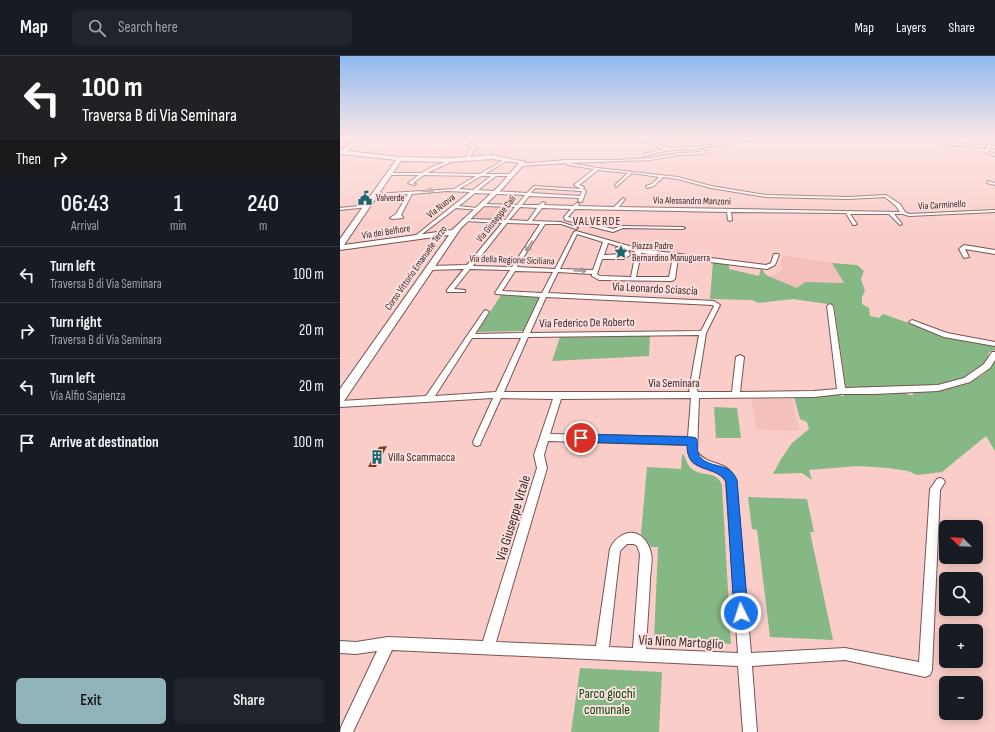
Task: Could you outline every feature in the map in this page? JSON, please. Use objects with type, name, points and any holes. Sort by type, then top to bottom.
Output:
[{"type":"street","points":[[340,245],[393,170]]},
{"type":"street","points":[[414,184],[410,183],[422,174],[432,170]]},
{"type":"street","points":[[448,194],[490,170]]},
{"type":"street","name":"Corso Vittorio Emanuele Terzo","points":[[340,398],[457,229],[516,170]]},
{"type":"street","points":[[597,170],[576,185],[587,190],[588,192],[566,217],[567,219],[613,231],[622,227],[683,228]]},
{"type":"street","name":"Via Carminello","points":[[597,170],[631,172],[678,178],[710,187],[776,196],[848,198],[886,196],[897,204],[902,213],[914,215],[995,211]]},
{"type":"street","points":[[616,186],[631,172]]},
{"type":"street","points":[[390,174],[511,175]]},
{"type":"street","name":"Via Nuova","points":[[417,237],[495,175]]},
{"type":"street","points":[[647,187],[653,185],[662,176]]},
{"type":"street","points":[[988,182],[995,184]]},
{"type":"street","name":"Via Giuseppe Calì","points":[[463,291],[449,291],[534,187],[554,187]]},
{"type":"street","points":[[529,222],[554,187],[582,190],[584,191],[581,199]]},
{"type":"street","points":[[555,207],[568,188]]},
{"type":"street","points":[[375,195],[454,190],[549,195],[581,199]]},
{"type":"street","points":[[400,213],[411,192]]},
{"type":"street","points":[[616,208],[622,199]]},
{"type":"street","points":[[340,209],[366,206]]},
{"type":"street","name":"Via Alessandro Manzoni","points":[[454,207],[541,206],[902,213]]},
{"type":"street","points":[[728,210],[730,220]]},
{"type":"street","points":[[848,212],[856,224]]},
{"type":"street","points":[[890,212],[900,224]]},
{"type":"street","points":[[465,220],[561,223],[576,228],[576,232],[544,295],[477,442]]},
{"type":"street","points":[[514,269],[544,222]]},
{"type":"street","name":"Via dei Belfiore","points":[[340,248],[417,237],[457,229]]},
{"type":"street","points":[[576,232],[606,243],[627,253],[624,257],[601,257]]},
{"type":"street","points":[[606,243],[639,251],[767,267],[772,264],[776,254]]},
{"type":"street","points":[[595,272],[606,243]]},
{"type":"street","points":[[966,257],[962,249],[964,247],[995,252]]},
{"type":"street","points":[[639,251],[633,279],[672,280],[676,256]]},
{"type":"street","name":"Via della Regione Siciliana","points":[[429,268],[468,267],[595,272],[594,275],[599,278],[633,279]]},
{"type":"street","name":"Via Leonardo Sciascia","points":[[514,269],[498,293],[714,303],[717,306],[703,333],[693,390],[695,395],[692,453],[699,462],[726,472],[732,480],[750,732]]},
{"type":"street","points":[[830,306],[841,390]]},
{"type":"street","points":[[429,398],[486,312]]},
{"type":"street","points":[[912,322],[946,335],[995,344]]},
{"type":"street","name":"Via Federico De Roberto","points":[[470,336],[703,333]]},
{"type":"street","name":"Via Seminara","points":[[340,404],[498,395],[814,394],[841,390],[908,390],[938,388],[966,380],[983,370],[988,366],[995,354]]},
{"type":"street","points":[[736,395],[740,357]]},
{"type":"street","name":"Via Giuseppe Vitale","points":[[488,647],[542,468],[539,455],[558,396]]},
{"type":"street","points":[[545,437],[692,441]]},
{"type":"street","name":"Via Nino Martoglio","points":[[340,648],[356,648],[388,643],[744,660],[845,654],[925,670],[935,489],[940,482]]},
{"type":"street","points":[[602,653],[615,549],[624,539],[635,538],[641,541],[645,547],[646,554],[638,655]]},
{"type":"street","points":[[346,732],[388,643]]},
{"type":"shaded area","points":[[484,206],[503,207],[490,220],[470,219]]},
{"type":"shaded area","points":[[782,255],[832,263],[844,283],[805,282],[797,288],[771,277],[784,268],[780,266]]},
{"type":"shaded area","points":[[751,399],[792,399],[800,431],[757,430]]},
{"type":"green space","points":[[713,262],[729,264],[729,269],[759,276],[761,268],[766,275],[797,288],[805,282],[844,283],[832,263],[857,265],[864,271],[861,279],[865,291],[862,297],[862,304],[869,308],[870,316],[879,318],[883,314],[943,335],[995,346],[995,350],[989,352],[983,366],[972,374],[957,380],[919,387],[846,389],[834,305],[793,299],[758,303],[752,300],[710,299]]},
{"type":"green space","points":[[501,295],[540,297],[523,331],[477,332]]},
{"type":"green space","points":[[650,335],[649,356],[552,361],[560,337]]},
{"type":"green space","points":[[995,359],[995,451],[986,436],[942,472],[917,475],[908,471],[858,466],[809,470],[812,480],[802,473],[773,474],[792,443],[809,429],[807,422],[800,419],[794,397],[821,396],[839,393],[841,396],[844,396],[843,393],[904,392],[909,395],[913,395],[914,392],[949,388],[971,382],[989,369]]},
{"type":"green space","points":[[714,407],[737,408],[741,438],[716,438]]},
{"type":"green space","points":[[682,455],[684,455],[688,465],[692,469],[696,472],[717,477],[722,486],[731,644],[654,639],[658,547],[651,547],[641,534],[647,467],[681,469]]},
{"type":"green space","points":[[748,497],[807,499],[814,532],[810,532],[833,640],[770,637],[757,530],[752,529]]},
{"type":"green space","name":"Parco giochi comunale","points":[[580,668],[662,672],[659,732],[571,732]]},
{"type":"building","name":"Villa Scammacca","points":[[387,446],[376,467],[368,467],[379,447]]},
{"type":"place","name":"Valverde","points":[[365,198]]},
{"type":"place","name":"Piazza Padre Bernardino Manuguerra","points":[[621,252]]},
{"type":"place","name":"Villa Scammacca","points":[[377,457]]},
{"type":"district","name":"VALVERDE","points":[[597,221]]},
{"type":"route","points":[[581,438],[692,441],[692,453],[694,458],[704,465],[726,472],[732,480],[741,613]]}]
